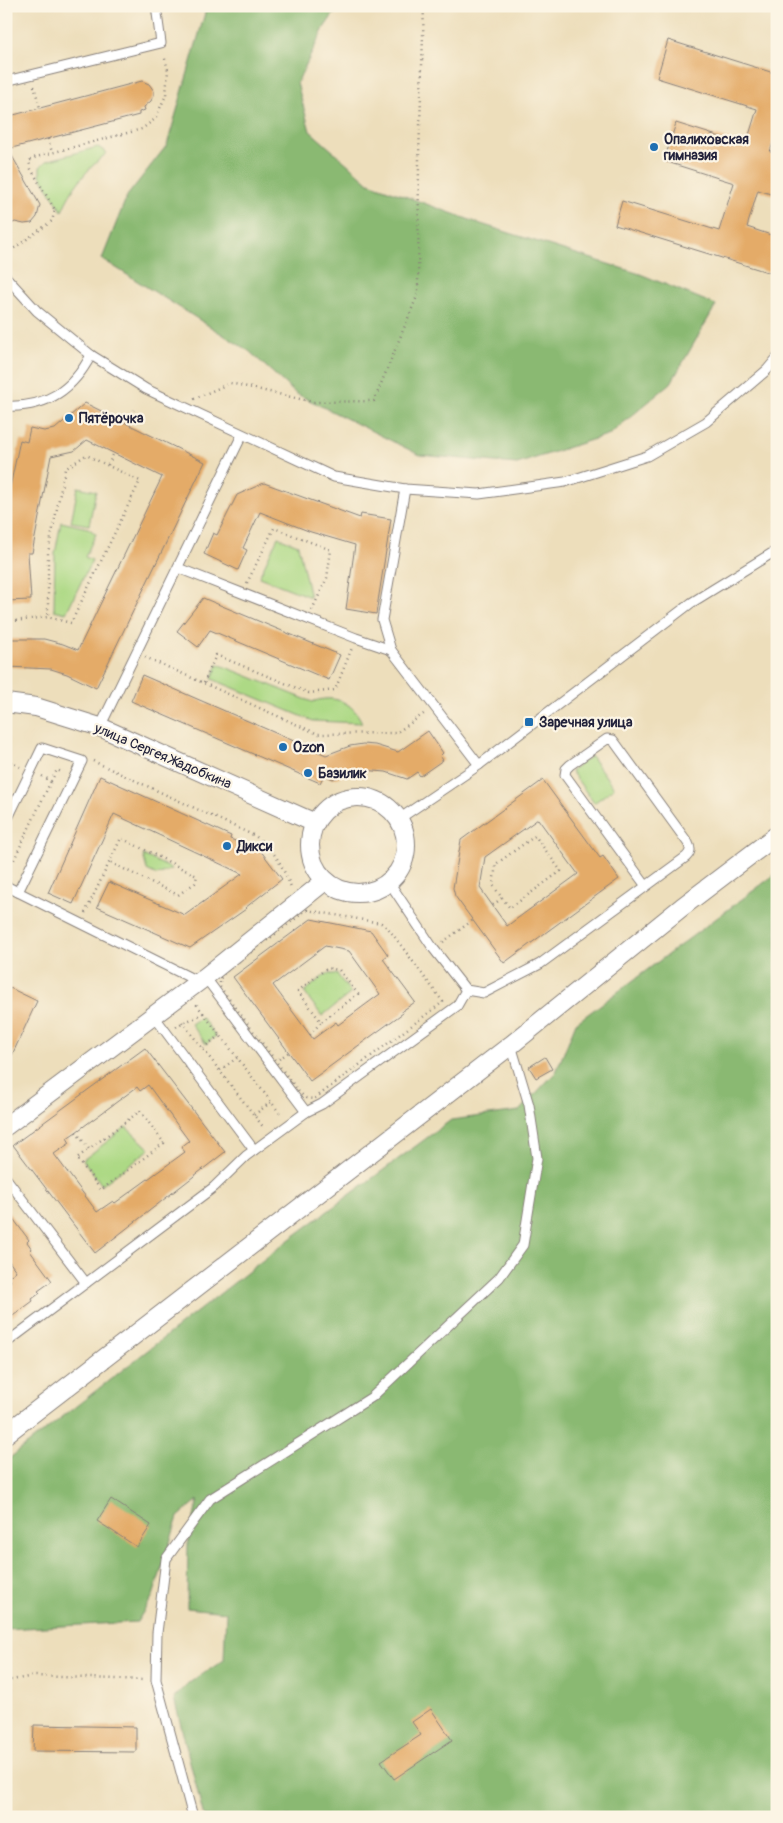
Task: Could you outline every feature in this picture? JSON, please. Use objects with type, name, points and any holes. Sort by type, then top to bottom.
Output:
[{"type":"street","name":"улица Сергея Жадобкина","points":[[6,703],[36,707],[100,727],[315,823]]},
{"type":"street","points":[[356,797],[369,798],[380,802],[399,819],[405,831],[407,843],[406,856],[402,868],[389,882],[373,892],[348,893],[325,881],[317,871],[312,860],[311,835],[315,823],[322,812],[332,804],[356,797]]},
{"type":"street","points":[[6,1434],[511,1045],[682,907],[777,835]]},
{"type":"street","points":[[6,1126],[159,1022],[210,984],[222,969],[325,881]]},
{"type":"lane","points":[[6,81],[161,43],[156,6]]},
{"type":"lane","points":[[6,277],[37,311],[91,354],[146,390],[334,477],[404,489],[479,494],[565,482],[647,456],[706,422],[768,370],[777,358]]},
{"type":"lane","points":[[6,406],[33,404],[58,394],[77,377],[91,354]]},
{"type":"lane","points":[[100,727],[242,435]]},
{"type":"lane","points":[[404,489],[382,620],[391,650],[480,765]]},
{"type":"lane","points":[[399,819],[480,765],[691,603],[777,550]]},
{"type":"lane","points":[[178,568],[391,650]]},
{"type":"lane","points":[[389,882],[433,948],[466,990],[484,993],[540,964],[686,857],[689,854],[690,848],[616,744],[612,740],[607,739],[570,765],[566,769],[565,774],[646,886]]},
{"type":"lane","points":[[6,822],[42,748],[82,760],[18,892]]},
{"type":"lane","points":[[6,886],[210,984],[306,1112]]},
{"type":"lane","points":[[6,1343],[214,1186],[254,1150],[306,1112],[322,1104],[457,1006],[466,990]]},
{"type":"lane","points":[[159,1022],[254,1150]]},
{"type":"lane","points":[[193,1817],[156,1680],[157,1633],[166,1559],[210,1500],[372,1397],[499,1278],[523,1245],[537,1158],[529,1105],[511,1045]]},
{"type":"lane","points":[[6,1178],[86,1283]]},
{"type":"path","points":[[180,405],[230,383],[313,402],[374,401],[418,294],[419,155],[424,6]]},
{"type":"path","points":[[6,254],[52,222],[55,210],[31,169],[29,161],[36,157],[142,129],[155,119],[166,95],[168,70],[161,43]]},
{"type":"path","points":[[31,75],[40,108]]},
{"type":"path","points":[[48,139],[52,153]]},
{"type":"path","points":[[128,424],[134,410]]},
{"type":"path","points":[[108,466],[114,453]]},
{"type":"path","points":[[6,622],[48,617],[71,623],[140,481],[86,455],[65,469],[48,554],[48,617]]},
{"type":"path","points":[[242,594],[274,528],[332,550],[327,578],[307,619]]},
{"type":"path","points":[[204,683],[216,655],[309,693],[335,690],[356,638]]},
{"type":"path","points":[[136,653],[318,734],[396,732],[434,706]]},
{"type":"path","points":[[92,761],[255,836],[268,846],[278,858],[293,889],[318,912]]},
{"type":"path","points":[[43,768],[40,775],[51,781]]},
{"type":"path","points":[[6,859],[13,862],[56,770],[66,774],[69,772],[75,774]]},
{"type":"path","points":[[535,836],[561,872],[510,908],[502,898],[493,885],[496,864],[535,836]]},
{"type":"path","points":[[83,917],[121,838],[197,876],[194,883],[178,896],[110,862]]},
{"type":"path","points":[[493,905],[502,898]]},
{"type":"path","points":[[210,984],[276,1061],[299,1092],[306,1098],[314,1099],[443,1002],[388,928],[381,923],[307,910],[222,969],[220,979],[210,984],[197,1005],[282,1116]]},
{"type":"path","points":[[433,948],[473,920]]},
{"type":"path","points":[[310,1035],[321,1022],[358,994],[339,970],[327,968],[298,991],[321,1022]]},
{"type":"path","points":[[159,1022],[170,1025],[173,1029],[182,1022],[195,1019],[203,1013]]},
{"type":"path","points":[[182,1022],[265,1129]]},
{"type":"path","points":[[203,1048],[220,1035]]},
{"type":"path","points":[[276,1061],[289,1052]]},
{"type":"path","points":[[220,1070],[237,1057]]},
{"type":"path","points":[[254,1115],[271,1102]]},
{"type":"path","points":[[140,1111],[164,1143],[101,1190],[77,1158],[89,1149],[140,1111]]},
{"type":"path","points":[[76,1132],[89,1149]]},
{"type":"path","points":[[6,1681],[34,1676],[156,1680]]},
{"type":"green space","points":[[207,6],[339,6],[324,28],[297,83],[310,131],[369,183],[481,224],[640,274],[716,305],[671,383],[610,434],[517,464],[420,455],[295,393],[249,351],[102,259],[127,196],[167,145]]},
{"type":"green space","points":[[98,147],[107,153],[81,179],[70,194],[62,211],[40,175],[40,167],[46,161]]},
{"type":"green space","points":[[78,487],[96,491],[89,525],[71,522]]},
{"type":"green space","points":[[61,522],[88,528],[96,534],[85,557],[92,560],[66,613],[54,610],[55,554]]},
{"type":"green space","points":[[278,537],[298,545],[310,597],[259,577]]},
{"type":"green space","points":[[218,664],[312,702],[327,699],[342,701],[353,709],[362,723],[313,721],[212,679]]},
{"type":"green space","points":[[591,756],[614,788],[594,803],[571,771]]},
{"type":"green space","points":[[143,855],[172,869],[157,875],[147,870]]},
{"type":"green space","points":[[777,873],[777,1817],[204,1817],[174,1698],[189,1683],[224,1660],[226,1612],[187,1608],[188,1543],[198,1500],[178,1517],[153,1596],[137,1622],[6,1629],[6,1461],[290,1239],[451,1120],[519,1111],[556,1072],[576,1023]]},
{"type":"green space","points":[[326,974],[337,974],[351,993],[322,1016],[304,992]]},
{"type":"green space","points":[[201,1017],[216,1036],[206,1044],[191,1024]]},
{"type":"green space","points":[[126,1127],[150,1149],[102,1185],[83,1160]]},
{"type":"building","points":[[668,40],[777,74],[777,130],[770,152],[777,154],[777,196],[758,190],[747,227],[777,237],[777,275],[615,225],[622,201],[719,231],[734,183],[664,161],[676,123],[746,145],[757,109],[657,78]]},
{"type":"building","points":[[142,81],[149,84],[154,91],[154,95],[151,101],[144,107],[145,110],[139,112],[139,115],[8,149],[40,205],[37,217],[32,223],[15,222],[11,224],[6,216],[6,117]]},
{"type":"building","points":[[85,403],[205,462],[96,688],[67,674],[51,669],[8,667],[8,639],[44,639],[78,650],[162,477],[87,440],[74,451],[51,456],[32,553],[28,553],[31,600],[6,601],[6,506],[20,440],[27,442],[30,428],[44,431],[55,429]]},
{"type":"building","points":[[264,483],[360,518],[361,514],[391,519],[376,614],[346,609],[355,545],[311,532],[260,512],[243,548],[247,550],[238,570],[204,554],[213,533],[217,535],[237,495]]},
{"type":"building","points":[[203,598],[340,655],[329,680],[210,630],[198,647],[177,631]]},
{"type":"building","points":[[142,675],[326,755],[350,746],[363,744],[375,745],[398,752],[428,731],[443,753],[440,756],[443,760],[420,776],[417,772],[407,779],[386,772],[363,770],[333,779],[324,775],[320,783],[131,701]]},
{"type":"building","points":[[100,776],[231,836],[230,839],[260,850],[282,879],[246,909],[190,948],[97,907],[109,882],[185,915],[242,874],[114,814],[73,904],[48,893]]},
{"type":"building","points":[[543,780],[600,858],[603,856],[619,879],[504,963],[455,896],[453,888],[461,840]],"holes":[[[538,819],[578,874],[507,926],[480,888],[485,857]]]},
{"type":"building","points":[[311,919],[371,931],[388,955],[383,959],[415,1002],[402,1011],[403,1013],[310,1081],[233,977]],"holes":[[[325,946],[349,951],[380,994],[338,1025],[336,1022],[313,1039],[273,985]]]},
{"type":"building","points":[[10,988],[37,1001],[6,1068],[6,996]]},
{"type":"building","points":[[145,1048],[225,1152],[95,1253],[13,1145]],"holes":[[[148,1085],[189,1141],[181,1147],[185,1152],[115,1203],[113,1201],[97,1212],[54,1154],[70,1143],[67,1138],[137,1087],[140,1091]]]},
{"type":"building","points":[[545,1057],[552,1069],[536,1078],[529,1067]]},
{"type":"building","points":[[6,1209],[29,1240],[27,1242],[32,1249],[30,1251],[52,1281],[38,1291],[40,1293],[32,1299],[33,1301],[6,1321],[6,1284],[11,1281],[8,1277],[16,1271],[6,1257]]},
{"type":"building","points":[[111,1499],[151,1525],[137,1547],[97,1521]]},
{"type":"building","points":[[431,1709],[452,1740],[394,1779],[381,1761],[421,1735],[412,1722]]},
{"type":"building","points":[[34,1725],[136,1727],[136,1752],[33,1751]]},
{"type":"place","name":"Опалиховская гимназия","points":[[654,147]]},
{"type":"place","name":"Пятёрочка","points":[[69,418]]},
{"type":"place","name":"Заречная улица","points":[[529,722]]},
{"type":"place","name":"Ozon","points":[[283,747]]},
{"type":"place","name":"Базилик","points":[[308,773]]},
{"type":"place","name":"Дикси","points":[[227,846]]}]
